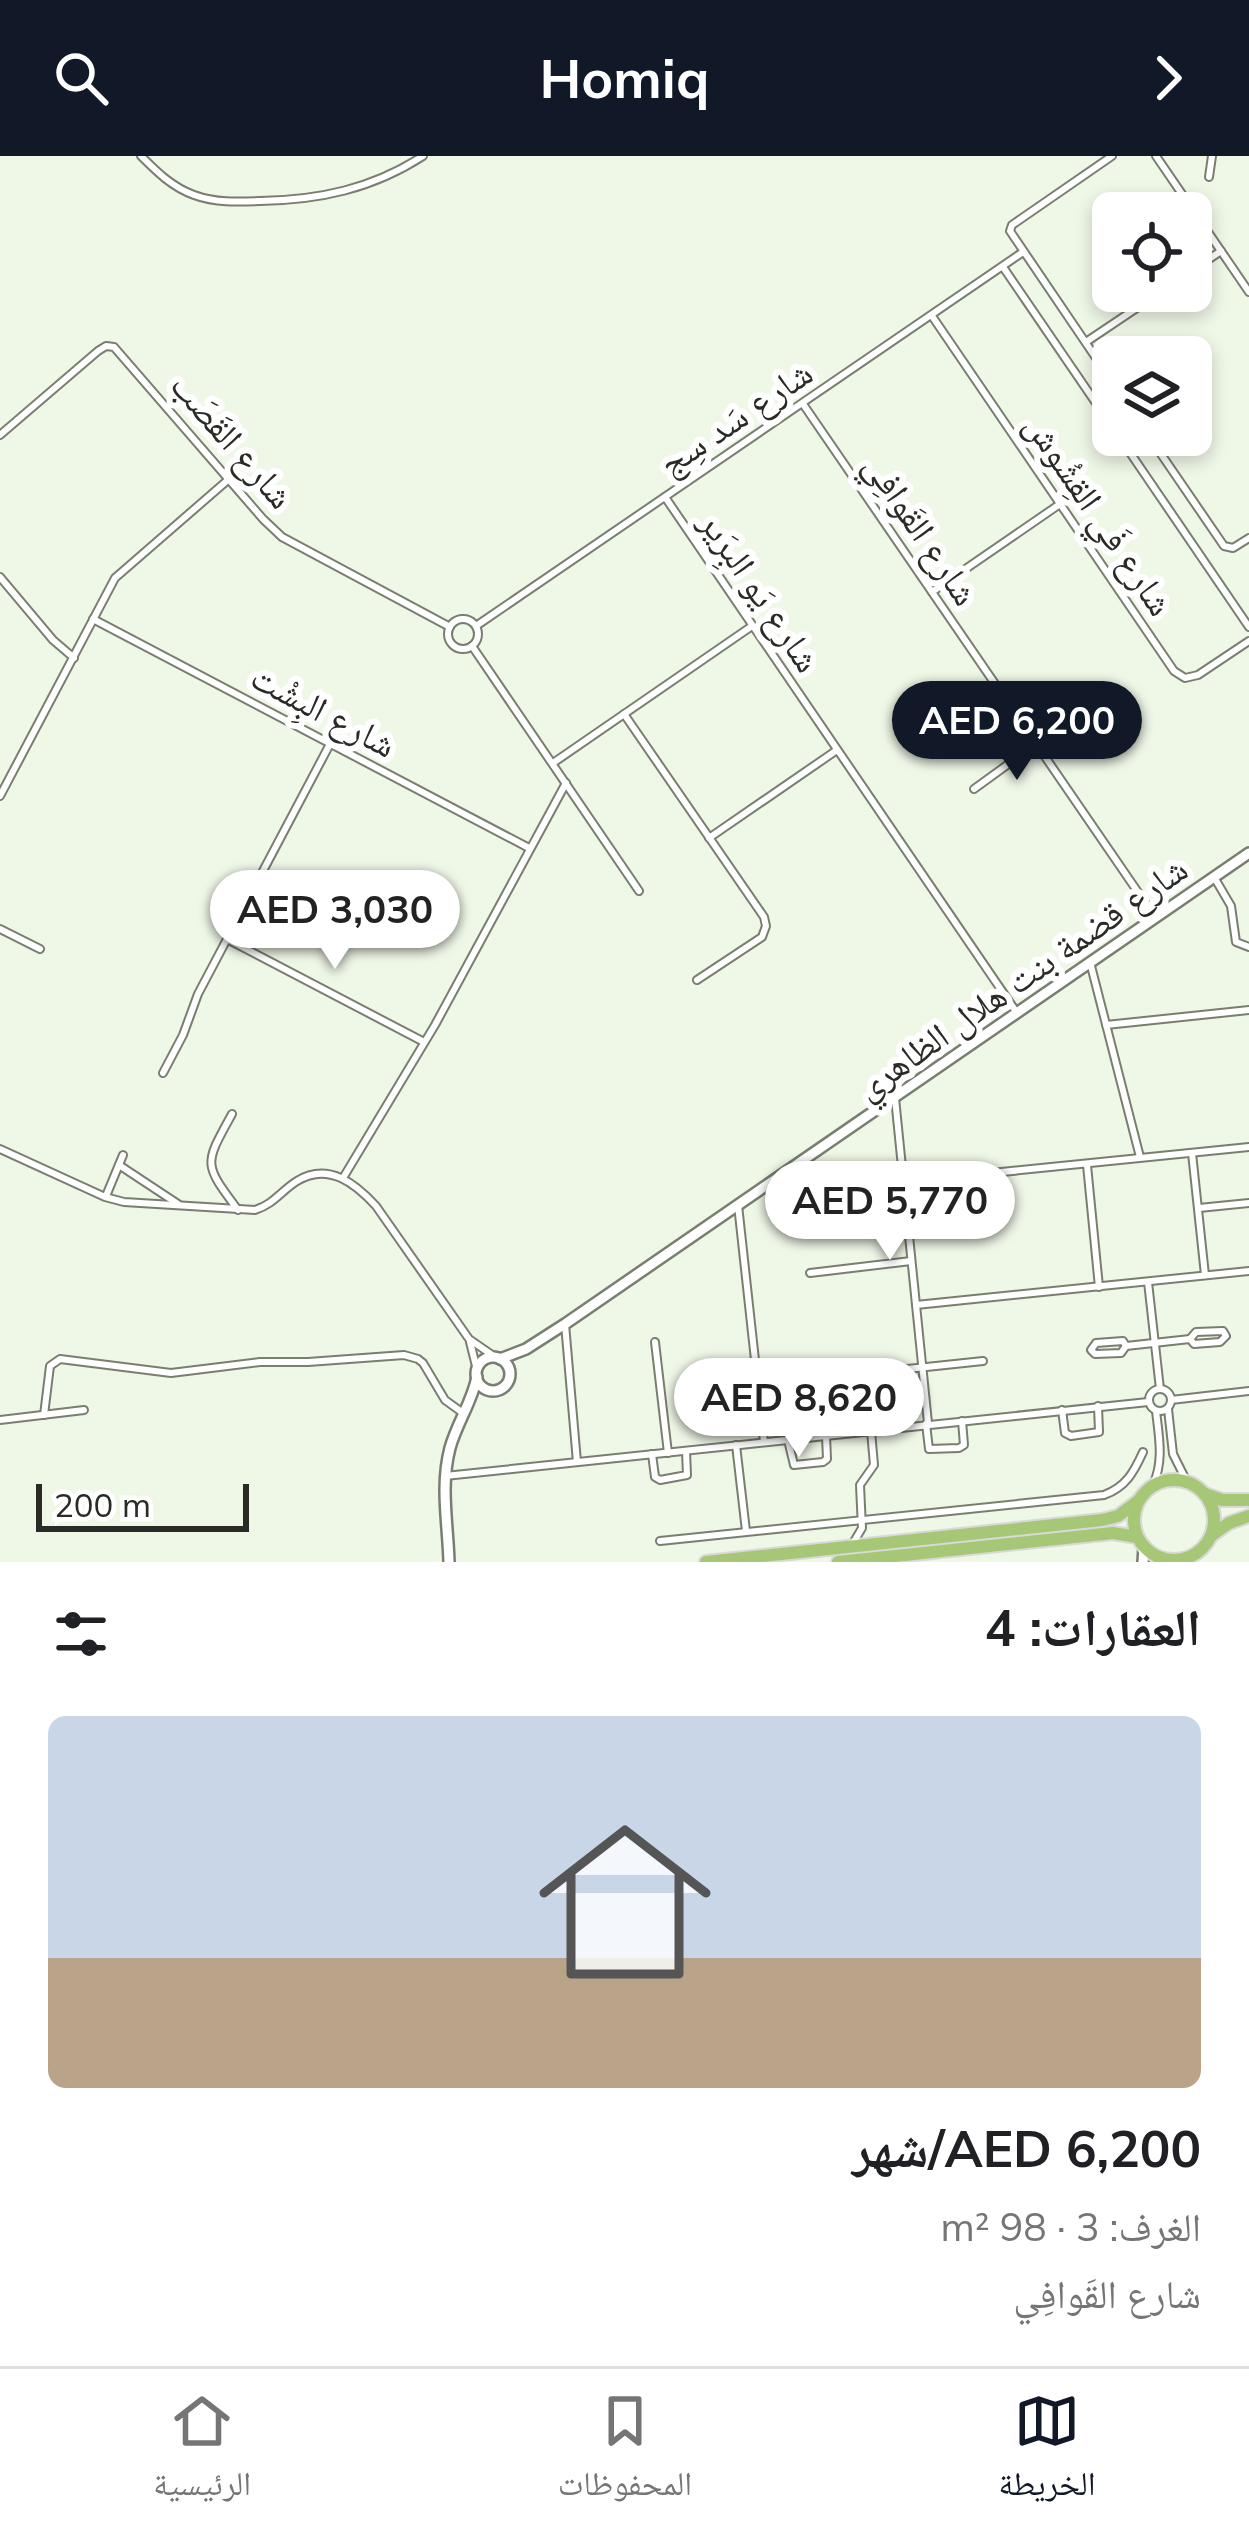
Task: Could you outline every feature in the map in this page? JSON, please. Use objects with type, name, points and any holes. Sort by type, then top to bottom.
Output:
[{"type":"highway","points":[[706,1562],[1102,1520],[1118,1516],[1164,1481],[1187,1482],[1205,1494],[1231,1501],[1249,1500]]},
{"type":"highway","points":[[1205,1494],[1214,1515],[1210,1537]]},
{"type":"highway","points":[[1138,1501],[1134,1519],[1140,1542]]},
{"type":"highway","points":[[838,1562],[1113,1533],[1175,1561],[1202,1549],[1229,1523],[1249,1516]]},
{"type":"street","points":[[141,156],[185,191],[230,202],[321,198],[376,181],[422,156]]},
{"type":"street","points":[[1092,352],[1011,233],[1012,225],[1112,156]]},
{"type":"street","points":[[1156,156],[1249,292]]},
{"type":"street","points":[[1209,177],[1212,156]]},
{"type":"street","points":[[1212,257],[1221,251]]},
{"type":"street","name":"شارع سَد سِج","points":[[476,626],[1023,252]]},
{"type":"street","points":[[1003,266],[1092,397]]},
{"type":"street","points":[[1085,342],[1130,312]]},
{"type":"street","name":"شارع فَي القِشُوش","points":[[932,315],[1179,676],[1198,675],[1249,641]]},
{"type":"street","name":"شارع القَصَب","points":[[0,435],[98,350],[110,346],[121,352],[262,519],[293,544],[450,627]]},
{"type":"street","name":"شارع القَوافِي","points":[[803,404],[1155,917]]},
{"type":"street","points":[[1132,456],[1249,627]]},
{"type":"street","points":[[1162,456],[1224,546],[1231,549],[1249,538]]},
{"type":"street","points":[[0,796],[108,589],[122,570],[229,478]]},
{"type":"street","name":"شارع يَو البِرَير","points":[[665,497],[1017,1012]]},
{"type":"street","points":[[932,592],[1060,504]]},
{"type":"street","points":[[0,577],[74,658]]},
{"type":"street","name":"شارع البِشْت","points":[[93,619],[530,848]]},
{"type":"street","points":[[463,620],[476,626],[477,639],[464,649],[455,647],[448,636],[450,627],[463,620]]},
{"type":"street","points":[[552,763],[752,626]]},
{"type":"street","points":[[472,646],[639,891]]},
{"type":"street","points":[[624,714],[761,910],[766,926],[758,942],[697,980]]},
{"type":"street","points":[[163,1073],[198,994],[330,744]]},
{"type":"street","points":[[974,789],[1036,744]]},
{"type":"street","points":[[710,838],[837,750]]},
{"type":"street","points":[[344,1178],[478,947],[566,783]]},
{"type":"street","name":"شارع قضمة بنت هلال الظاهري","points":[[498,1358],[526,1349],[566,1324],[1249,853]]},
{"type":"street","points":[[1214,877],[1231,906],[1236,942],[1249,947]]},
{"type":"street","points":[[0,928],[40,949]]},
{"type":"street","points":[[227,939],[424,1042]]},
{"type":"street","points":[[1090,962],[1140,1158]]},
{"type":"street","points":[[1106,1025],[1249,1010]]},
{"type":"street","points":[[895,1098],[929,1449],[959,1448],[964,1443],[962,1420]]},
{"type":"street","points":[[232,1114],[212,1151],[210,1168],[238,1210]]},
{"type":"street","points":[[903,1182],[1249,1147]]},
{"type":"street","points":[[0,1149],[124,1202],[238,1210],[265,1207],[311,1175],[344,1178],[376,1206],[469,1339],[482,1387],[493,1391]]},
{"type":"street","points":[[1192,1153],[1205,1276]]},
{"type":"street","points":[[105,1197],[123,1155]]},
{"type":"street","points":[[1087,1164],[1099,1287]]},
{"type":"street","points":[[119,1165],[181,1206]]},
{"type":"street","points":[[1198,1208],[1249,1203]]},
{"type":"street","points":[[738,1205],[764,1442]]},
{"type":"street","points":[[810,1273],[910,1261]]},
{"type":"street","points":[[916,1305],[1249,1271]]},
{"type":"street","points":[[1148,1282],[1160,1389]]},
{"type":"street","points":[[566,1324],[578,1462]]},
{"type":"street","points":[[1126,1346],[1123,1341],[1096,1342],[1091,1350],[1120,1353],[1126,1346],[1190,1339],[1196,1332],[1222,1330],[1226,1336],[1220,1342],[1190,1339]]},
{"type":"street","points":[[464,1412],[506,1385],[510,1373],[498,1358],[469,1339]]},
{"type":"street","points":[[655,1342],[668,1453]]},
{"type":"street","name":"شارع قضمة بنت هلال الظاهري","points":[[510,1373],[526,1349]]},
{"type":"street","points":[[44,1415],[49,1370],[59,1360],[170,1373],[272,1361],[404,1355],[418,1359],[445,1400],[464,1412]]},
{"type":"street","points":[[449,1561],[445,1476],[452,1442],[482,1362],[498,1358]]},
{"type":"street","points":[[804,1380],[982,1361]]},
{"type":"street","points":[[1156,1411],[1169,1404],[1249,1391]]},
{"type":"street","points":[[1148,1402],[1151,1393],[1167,1392],[1173,1454],[1187,1482]]},
{"type":"street","points":[[445,1476],[1148,1402]]},
{"type":"street","points":[[1148,1402],[1156,1411],[1160,1456],[1153,1485]]},
{"type":"street","points":[[1062,1410],[1066,1435],[1083,1435],[1100,1431],[1098,1406]]},
{"type":"street","points":[[0,1420],[84,1410]]},
{"type":"street","points":[[849,1547],[860,1535],[860,1490],[874,1465],[871,1431]]},
{"type":"street","points":[[788,1440],[794,1465],[823,1462],[828,1457],[826,1436]]},
{"type":"street","points":[[736,1445],[746,1532]]},
{"type":"street","points":[[652,1454],[660,1480],[687,1475],[686,1451]]},
{"type":"street","points":[[660,1541],[1104,1495],[1125,1484],[1143,1452]]},
{"type":"street","points":[[863,1520],[870,1534],[883,1543]]},
{"type":"street","points":[[1140,1542],[1143,1562]]}]
